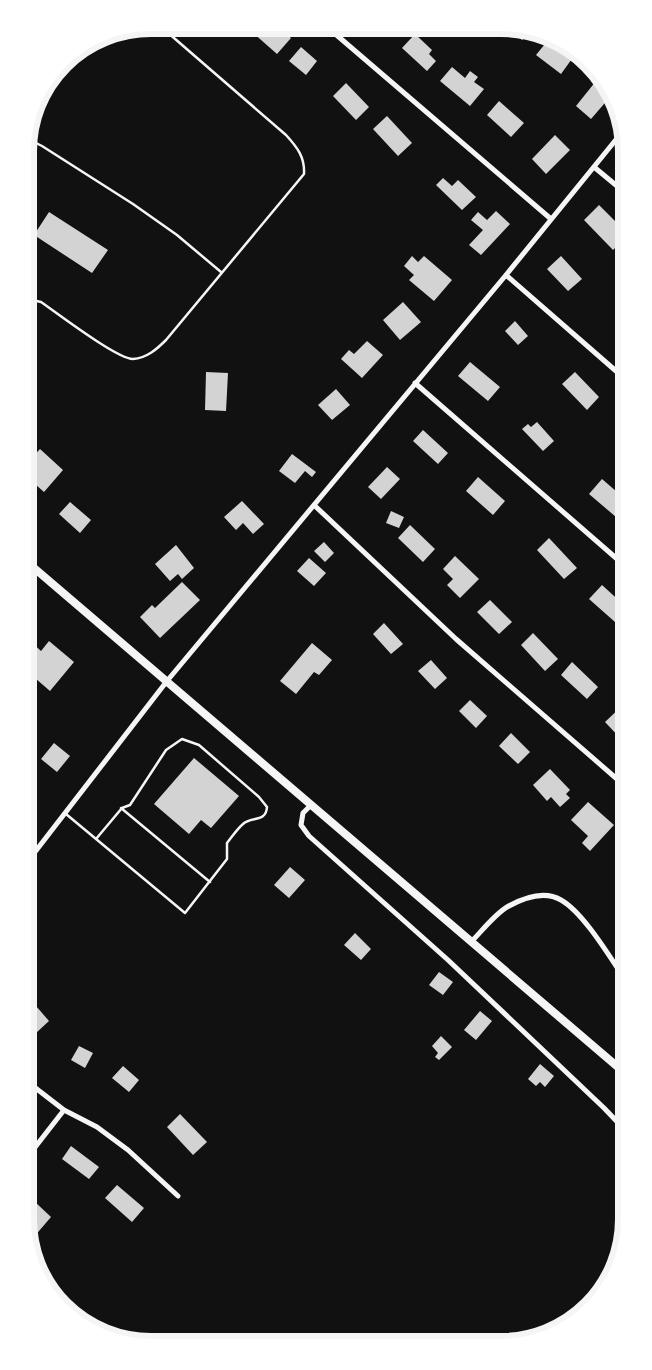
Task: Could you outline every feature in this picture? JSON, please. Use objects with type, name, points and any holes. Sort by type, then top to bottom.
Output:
[{"type":"highway","points":[[34,568],[618,1067]]},
{"type":"street","points":[[335,34],[551,219]]},
{"type":"street","points":[[34,852],[167,681],[506,275],[617,138]]},
{"type":"street","points":[[594,167],[618,187]]},
{"type":"street","points":[[506,275],[618,373]]},
{"type":"street","points":[[415,383],[618,560]]},
{"type":"street","points":[[314,505],[456,639],[618,780]]},
{"type":"street","points":[[311,804],[303,813],[301,825],[309,836],[442,954],[618,1123]]},
{"type":"street","points":[[471,942],[505,908],[526,898],[544,895],[561,900],[574,911],[596,936],[618,969]]},
{"type":"street","points":[[34,1087],[64,1110],[97,1127],[128,1150],[178,1196]]},
{"type":"street","points":[[34,1149],[64,1110]]},
{"type":"lane","points":[[34,300],[41,302],[115,353],[132,359],[155,351],[304,174],[304,164],[296,146],[286,135],[169,34]]},
{"type":"lane","points":[[34,142],[133,204],[177,235],[221,272]]},
{"type":"lane","points":[[65,813],[185,914],[227,859],[227,843],[244,822],[260,819],[265,815],[267,808],[259,796],[199,745],[182,739],[166,750],[130,804],[121,808],[96,839]]},
{"type":"lane","points":[[121,808],[210,882]]},
{"type":"building","points":[[254,34],[286,34],[291,38],[277,54]]},
{"type":"building","points":[[415,34],[432,50],[429,54],[436,61],[427,71],[402,48]]},
{"type":"building","points":[[516,35],[525,36],[522,40]]},
{"type":"building","points":[[546,43],[560,49],[573,58],[561,74],[536,55]]},
{"type":"building","points":[[301,47],[317,61],[306,75],[289,61]]},
{"type":"building","points":[[452,67],[465,78],[470,71],[478,77],[474,82],[484,89],[470,106],[440,81]]},
{"type":"building","points":[[596,81],[607,101],[591,119],[576,106]]},
{"type":"building","points":[[346,83],[369,107],[356,120],[333,96]]},
{"type":"building","points":[[499,101],[524,123],[511,137],[487,115]]},
{"type":"building","points":[[387,116],[412,143],[398,156],[373,129]]},
{"type":"building","points":[[555,135],[570,150],[546,174],[532,159]]},
{"type":"building","points":[[443,178],[452,186],[458,180],[476,197],[462,210],[436,185]]},
{"type":"building","points":[[599,205],[618,224],[618,245],[613,250],[584,220]]},
{"type":"building","points":[[496,211],[510,224],[481,255],[469,245],[483,230],[471,220],[478,212],[487,220]]},
{"type":"building","points":[[49,212],[108,250],[92,273],[34,235]]},
{"type":"building","points":[[412,256],[418,262],[424,256],[452,280],[434,301],[409,280],[414,275],[404,266]]},
{"type":"building","points":[[561,256],[582,279],[568,291],[547,269]]},
{"type":"building","points":[[403,302],[421,322],[400,340],[383,320]]},
{"type":"building","points":[[515,321],[528,336],[518,345],[505,331]]},
{"type":"building","points":[[367,341],[383,355],[362,378],[341,359],[349,350],[354,354]]},
{"type":"building","points":[[470,362],[500,387],[488,401],[458,376]]},
{"type":"building","points":[[206,372],[228,373],[226,411],[205,410]]},
{"type":"building","points":[[575,372],[599,397],[587,410],[562,384]]},
{"type":"building","points":[[336,389],[350,405],[332,420],[318,405]]},
{"type":"building","points":[[537,422],[554,441],[543,451],[522,429],[528,424],[531,427]]},
{"type":"building","points":[[423,430],[448,453],[438,464],[413,441]]},
{"type":"building","points":[[40,449],[63,470],[44,492],[34,483],[34,455]]},
{"type":"building","points":[[292,454],[316,472],[312,477],[305,471],[295,483],[279,471]]},
{"type":"building","points":[[387,467],[400,479],[381,499],[368,487]]},
{"type":"building","points":[[478,477],[505,501],[493,515],[466,491]]},
{"type":"building","points":[[602,479],[618,493],[618,514],[616,517],[589,494]]},
{"type":"building","points":[[242,501],[264,524],[253,534],[243,523],[236,530],[224,517]]},
{"type":"building","points":[[70,502],[91,520],[80,533],[59,514]]},
{"type":"building","points":[[391,511],[404,517],[399,528],[386,523]]},
{"type":"building","points":[[410,525],[435,549],[423,562],[398,538]]},
{"type":"building","points":[[549,538],[577,568],[564,579],[537,550]]},
{"type":"building","points":[[324,542],[334,553],[325,562],[314,551]]},
{"type":"building","points":[[176,545],[194,568],[182,579],[178,574],[170,581],[155,564]]},
{"type":"building","points":[[455,556],[479,579],[460,598],[447,585],[453,579],[443,569]]},
{"type":"building","points":[[309,558],[326,573],[314,586],[297,571]]},
{"type":"building","points":[[182,582],[200,600],[160,638],[140,617],[152,605],[155,608]]},
{"type":"building","points":[[602,585],[618,600],[618,618],[615,622],[589,599]]},
{"type":"building","points":[[490,600],[512,622],[499,634],[477,612]]},
{"type":"building","points":[[384,623],[403,644],[391,654],[373,634]]},
{"type":"building","points":[[533,633],[558,659],[545,671],[521,645]]},
{"type":"building","points":[[49,641],[74,662],[50,691],[34,677],[34,645],[41,651]]},
{"type":"building","points":[[312,643],[332,660],[319,675],[314,672],[296,694],[280,681]]},
{"type":"building","points":[[431,660],[447,678],[435,689],[418,671]]},
{"type":"building","points":[[572,662],[598,687],[587,699],[561,675]]},
{"type":"building","points":[[470,700],[487,716],[476,728],[459,711]]},
{"type":"building","points":[[618,710],[618,736],[605,722]]},
{"type":"building","points":[[511,733],[530,752],[518,764],[499,746]]},
{"type":"building","points":[[54,743],[70,756],[57,772],[41,759]]},
{"type":"building","points":[[194,758],[239,796],[211,828],[201,820],[189,834],[154,804]]},
{"type":"building","points":[[550,769],[570,790],[566,794],[570,798],[560,807],[551,797],[547,801],[533,785]]},
{"type":"building","points":[[588,802],[614,825],[590,851],[582,843],[588,836],[571,820]]},
{"type":"building","points":[[290,867],[305,880],[289,898],[274,885]]},
{"type":"building","points":[[355,933],[371,949],[361,960],[344,945]]},
{"type":"building","points":[[439,972],[453,982],[443,995],[429,985]]},
{"type":"building","points":[[36,1006],[49,1021],[36,1033],[34,1030],[34,1008]]},
{"type":"building","points":[[480,1011],[492,1021],[476,1040],[464,1030]]},
{"type":"building","points":[[441,1036],[452,1047],[439,1060],[435,1057],[438,1053],[432,1046]]},
{"type":"building","points":[[79,1046],[93,1053],[85,1068],[71,1060]]},
{"type":"building","points":[[540,1064],[554,1076],[545,1087],[540,1082],[536,1086],[528,1079]]},
{"type":"building","points":[[123,1066],[139,1080],[129,1092],[112,1078]]},
{"type":"building","points":[[180,1114],[207,1142],[193,1155],[167,1127]]},
{"type":"building","points":[[71,1146],[99,1167],[89,1179],[62,1159]]},
{"type":"building","points":[[117,1185],[144,1208],[132,1222],[105,1198]]},
{"type":"building","points":[[34,1201],[51,1217],[35,1236]]}]
